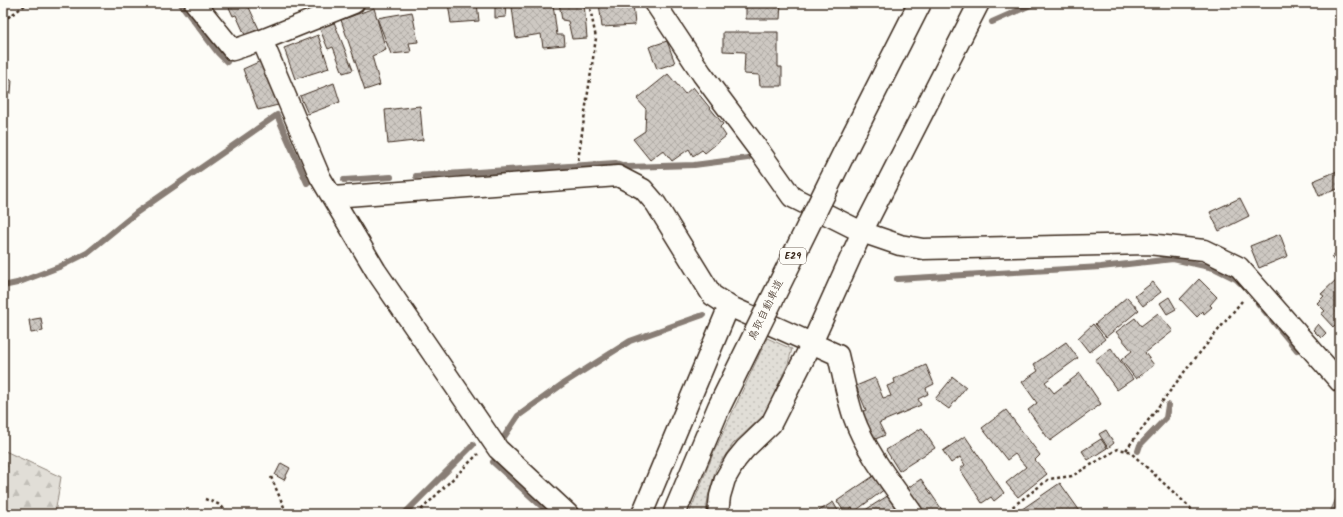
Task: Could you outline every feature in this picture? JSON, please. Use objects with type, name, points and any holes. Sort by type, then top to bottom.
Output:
[{"type":"highway","name":"鳥取自動車道","points":[[662,514],[709,402],[785,242],[836,147],[908,3]]},
{"type":"highway","name":"鳥取自動車道","points":[[674,514],[718,406],[920,3]]},
{"type":"street","points":[[195,3],[233,50],[354,3]]},
{"type":"street","points":[[655,3],[702,74],[792,197],[862,232],[900,245],[923,249],[1148,244],[1204,250],[1239,266],[1340,382]]},
{"type":"street","points":[[718,514],[724,479],[745,449],[771,424],[812,344],[862,232],[979,3]]},
{"type":"street","points":[[262,40],[320,176],[376,271],[498,449],[568,514]]},
{"type":"street","points":[[333,197],[618,176],[643,189],[656,204],[712,295],[729,306],[838,355],[854,418],[875,458],[913,514]]},
{"type":"street","points":[[642,514],[729,306]]},
{"type":"path","points":[[3,22],[28,3]]},
{"type":"path","points":[[578,161],[596,38],[589,3]]},
{"type":"path","points":[[1126,450],[1185,371],[1255,285]]},
{"type":"path","points":[[417,514],[493,442]]},
{"type":"path","points":[[1003,514],[1050,479],[1072,476],[1118,449],[1129,451],[1197,514]]},
{"type":"path","points":[[271,476],[287,514]]},
{"type":"path","points":[[205,499],[218,504],[231,514]]},
{"type":"green space","points":[[767,338],[792,349],[788,364],[767,412],[733,444],[716,469],[708,497],[706,514],[689,514],[713,454]]},
{"type":"green space","points":[[3,450],[61,477],[55,514],[3,514]]},
{"type":"water","points":[[1340,490],[1340,514],[1329,514]]},
{"type":"building","points":[[227,3],[247,3],[259,29],[245,35],[236,15],[233,16]]},
{"type":"building","points":[[302,3],[328,3],[305,13]]},
{"type":"building","points":[[448,3],[477,3],[479,21],[451,23]]},
{"type":"building","points":[[495,3],[505,3],[506,17],[495,18]]},
{"type":"building","points":[[559,3],[584,3],[587,38],[572,39],[568,21],[562,20]]},
{"type":"building","points":[[599,3],[633,3],[635,25],[602,27]]},
{"type":"building","points":[[746,3],[781,3],[780,19],[746,19]]},
{"type":"building","points":[[553,4],[557,35],[564,35],[565,45],[543,47],[541,34],[516,38],[512,7]]},
{"type":"building","points":[[374,8],[386,50],[372,56],[380,85],[365,90],[341,20]]},
{"type":"building","points":[[412,12],[418,42],[409,43],[411,52],[391,54],[377,18]]},
{"type":"building","points":[[334,22],[353,70],[343,73],[333,47],[328,49],[319,27]]},
{"type":"building","points":[[723,32],[778,32],[778,67],[782,67],[782,86],[760,86],[759,75],[744,74],[745,52],[723,51]]},
{"type":"building","points":[[318,35],[329,68],[295,79],[284,48]]},
{"type":"building","points":[[667,41],[675,63],[657,69],[649,47]]},
{"type":"building","points":[[263,60],[278,105],[258,110],[243,69]]},
{"type":"building","points":[[668,74],[685,94],[693,87],[723,124],[720,127],[726,136],[705,153],[702,150],[693,156],[689,149],[672,161],[663,150],[650,160],[633,139],[645,131],[646,109],[637,99]]},
{"type":"building","points":[[3,79],[12,80],[11,93],[3,92]]},
{"type":"building","points":[[334,83],[340,102],[308,114],[300,96]]},
{"type":"building","points":[[420,106],[423,140],[388,144],[385,110]]},
{"type":"building","points":[[1340,170],[1340,188],[1319,196],[1313,181]]},
{"type":"building","points":[[1240,198],[1249,216],[1219,231],[1210,212]]},
{"type":"building","points":[[1340,208],[1340,226],[1334,210]]},
{"type":"building","points":[[1280,234],[1288,256],[1259,268],[1250,246]]},
{"type":"building","points":[[1340,249],[1340,268],[1331,257]]},
{"type":"building","points":[[1338,278],[1340,281],[1340,330],[1335,325],[1333,327],[1321,314],[1325,311],[1317,303],[1324,296],[1321,294]]},
{"type":"building","points":[[1199,279],[1217,297],[1210,305],[1212,307],[1204,314],[1203,311],[1197,317],[1180,299]]},
{"type":"building","points":[[1153,282],[1161,292],[1143,306],[1135,296]]},
{"type":"building","points":[[1127,297],[1139,310],[1106,337],[1095,324]]},
{"type":"building","points":[[1169,297],[1176,309],[1167,314],[1160,303]]},
{"type":"building","points":[[1158,313],[1173,331],[1145,353],[1154,365],[1136,379],[1121,360],[1132,351],[1116,332],[1135,318],[1141,326]]},
{"type":"building","points":[[41,318],[43,331],[31,333],[29,320]]},
{"type":"building","points":[[1093,324],[1105,339],[1089,352],[1078,338]]},
{"type":"building","points":[[1318,324],[1326,333],[1321,338],[1313,330]]},
{"type":"building","points":[[1066,342],[1078,358],[1045,382],[1054,393],[1080,373],[1101,404],[1050,441],[1028,410],[1037,403],[1022,382],[1038,371],[1034,364]]},
{"type":"building","points":[[1111,348],[1133,379],[1117,390],[1095,360]]},
{"type":"building","points":[[926,365],[934,384],[926,388],[928,394],[918,399],[921,405],[879,423],[885,435],[871,441],[859,413],[866,410],[856,386],[875,378],[883,398],[891,396],[887,386],[895,383],[894,379]]},
{"type":"building","points":[[953,377],[966,387],[949,409],[935,399]]},
{"type":"building","points":[[1006,410],[1040,455],[1035,460],[1047,474],[1018,497],[1006,483],[1026,467],[1015,454],[1007,460],[982,428]]},
{"type":"building","points":[[922,428],[935,448],[899,471],[886,450]]},
{"type":"building","points":[[1106,430],[1114,443],[1108,448],[1099,434]]},
{"type":"building","points":[[965,436],[1004,493],[994,501],[991,497],[982,503],[960,469],[965,465],[960,457],[951,463],[943,451]]},
{"type":"building","points":[[1101,439],[1107,448],[1088,460],[1082,451]]},
{"type":"building","points":[[281,463],[290,468],[284,480],[275,475]]},
{"type":"building","points":[[875,475],[885,489],[854,512],[852,508],[845,513],[837,501]]},
{"type":"building","points":[[921,479],[945,514],[923,514],[906,489]]},
{"type":"building","points":[[1060,483],[1082,514],[1054,514],[1051,510],[1046,514],[1015,514]]},
{"type":"building","points":[[889,495],[896,507],[883,514],[859,514]]},
{"type":"building","points":[[833,502],[840,514],[814,514]]},
{"type":"waterway","points":[[180,3],[218,53],[227,62]]},
{"type":"waterway","points":[[992,22],[1035,3]]},
{"type":"waterway","points":[[3,286],[17,283],[59,267],[87,253],[136,213],[277,115],[307,183]]},
{"type":"waterway","points":[[416,176],[616,163],[628,167],[694,165],[748,158]]},
{"type":"waterway","points":[[344,180],[391,177]]},
{"type":"waterway","points":[[897,279],[1101,267],[1173,259],[1214,268],[1236,279],[1240,283]]},
{"type":"waterway","points":[[1258,303],[1297,350]]},
{"type":"waterway","points":[[504,437],[518,416],[564,383],[630,341],[703,315]]},
{"type":"waterway","points":[[1138,451],[1140,445],[1166,418],[1168,405]]},
{"type":"waterway","points":[[404,514],[473,445]]},
{"type":"waterway","points":[[493,462],[550,514]]}]
